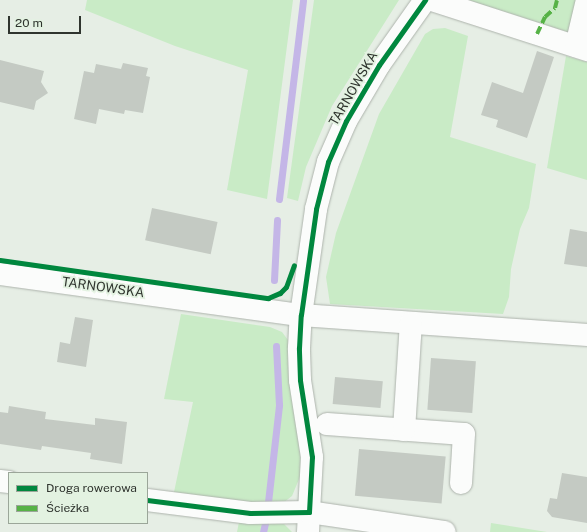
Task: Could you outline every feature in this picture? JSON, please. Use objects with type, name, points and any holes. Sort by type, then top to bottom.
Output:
[{"type":"street","name":"TARNOWSKA","points":[[301,315],[316,209],[328,162],[346,121],[379,65],[425,0]]},
{"type":"street","points":[[432,0],[581,48],[587,0]]},
{"type":"street","name":"TARNOWSKA","points":[[0,274],[301,315],[587,335]]},
{"type":"street","points":[[301,315],[300,380],[312,457],[309,522]]},
{"type":"street","points":[[404,430],[411,323]]},
{"type":"street","points":[[327,424],[464,434],[461,483]]},
{"type":"street","points":[[148,500],[309,522],[445,532]]},
{"type":"green space","points":[[87,0],[293,0],[267,199],[227,190],[248,70],[175,46],[85,10]]},
{"type":"green space","points":[[314,0],[399,0],[332,106],[306,167],[298,201],[287,198]]},
{"type":"green space","points":[[468,0],[578,0],[571,33]]},
{"type":"green space","points":[[445,28],[468,36],[450,137],[536,164],[529,208],[520,229],[511,269],[509,297],[503,314],[330,304],[326,277],[336,233],[379,114],[425,34],[433,29]]},
{"type":"green space","points":[[566,56],[587,62],[587,180],[547,168]]},
{"type":"green space","points":[[181,314],[270,327],[282,332],[288,340],[302,472],[292,496],[283,503],[247,503],[174,492],[193,402],[164,399]]},
{"type":"green space","points":[[240,517],[284,524],[292,532],[237,532]]},
{"type":"green space","points":[[491,523],[547,532],[490,532]]},
{"type":"building","points":[[537,51],[554,57],[527,138],[496,127],[498,120],[481,115],[492,82],[523,93]]},
{"type":"building","points":[[0,60],[44,71],[41,82],[48,93],[36,101],[34,110],[0,102]]},
{"type":"building","points":[[123,63],[148,68],[146,76],[150,77],[143,113],[125,110],[124,114],[99,109],[96,124],[74,119],[84,71],[94,73],[96,64],[121,69]]},
{"type":"building","points":[[152,208],[218,222],[211,254],[145,240]]},
{"type":"building","points":[[570,229],[587,232],[587,267],[564,264]]},
{"type":"building","points":[[75,317],[93,320],[86,367],[57,362],[60,342],[70,344]]},
{"type":"building","points":[[431,358],[476,361],[472,413],[427,410]]},
{"type":"building","points":[[335,377],[383,381],[380,408],[333,404]]},
{"type":"building","points":[[9,406],[46,412],[45,419],[95,425],[95,418],[127,422],[122,464],[90,459],[91,453],[42,446],[41,450],[0,444],[0,412],[8,413]]},
{"type":"building","points":[[359,449],[446,457],[442,503],[355,496]]},
{"type":"building","points":[[562,473],[587,477],[587,523],[552,517],[547,511],[550,498],[557,499]]},
{"type":"waterway","points":[[279,199],[303,0]]},
{"type":"waterway","points":[[274,280],[277,220]]},
{"type":"waterway","points":[[268,502],[279,405],[276,346]]},
{"type":"waterway","points":[[263,532],[265,523]]},
{"type":"marked path","points":[[537,34],[545,17],[555,8],[557,0]]},
{"type":"cycle path","points":[[148,500],[250,513],[309,512],[312,457],[300,380],[299,348],[301,315],[316,209],[328,162],[346,121],[379,65],[425,0]]},
{"type":"cycle path","points":[[0,260],[268,298],[280,293],[286,287],[294,265]]}]
